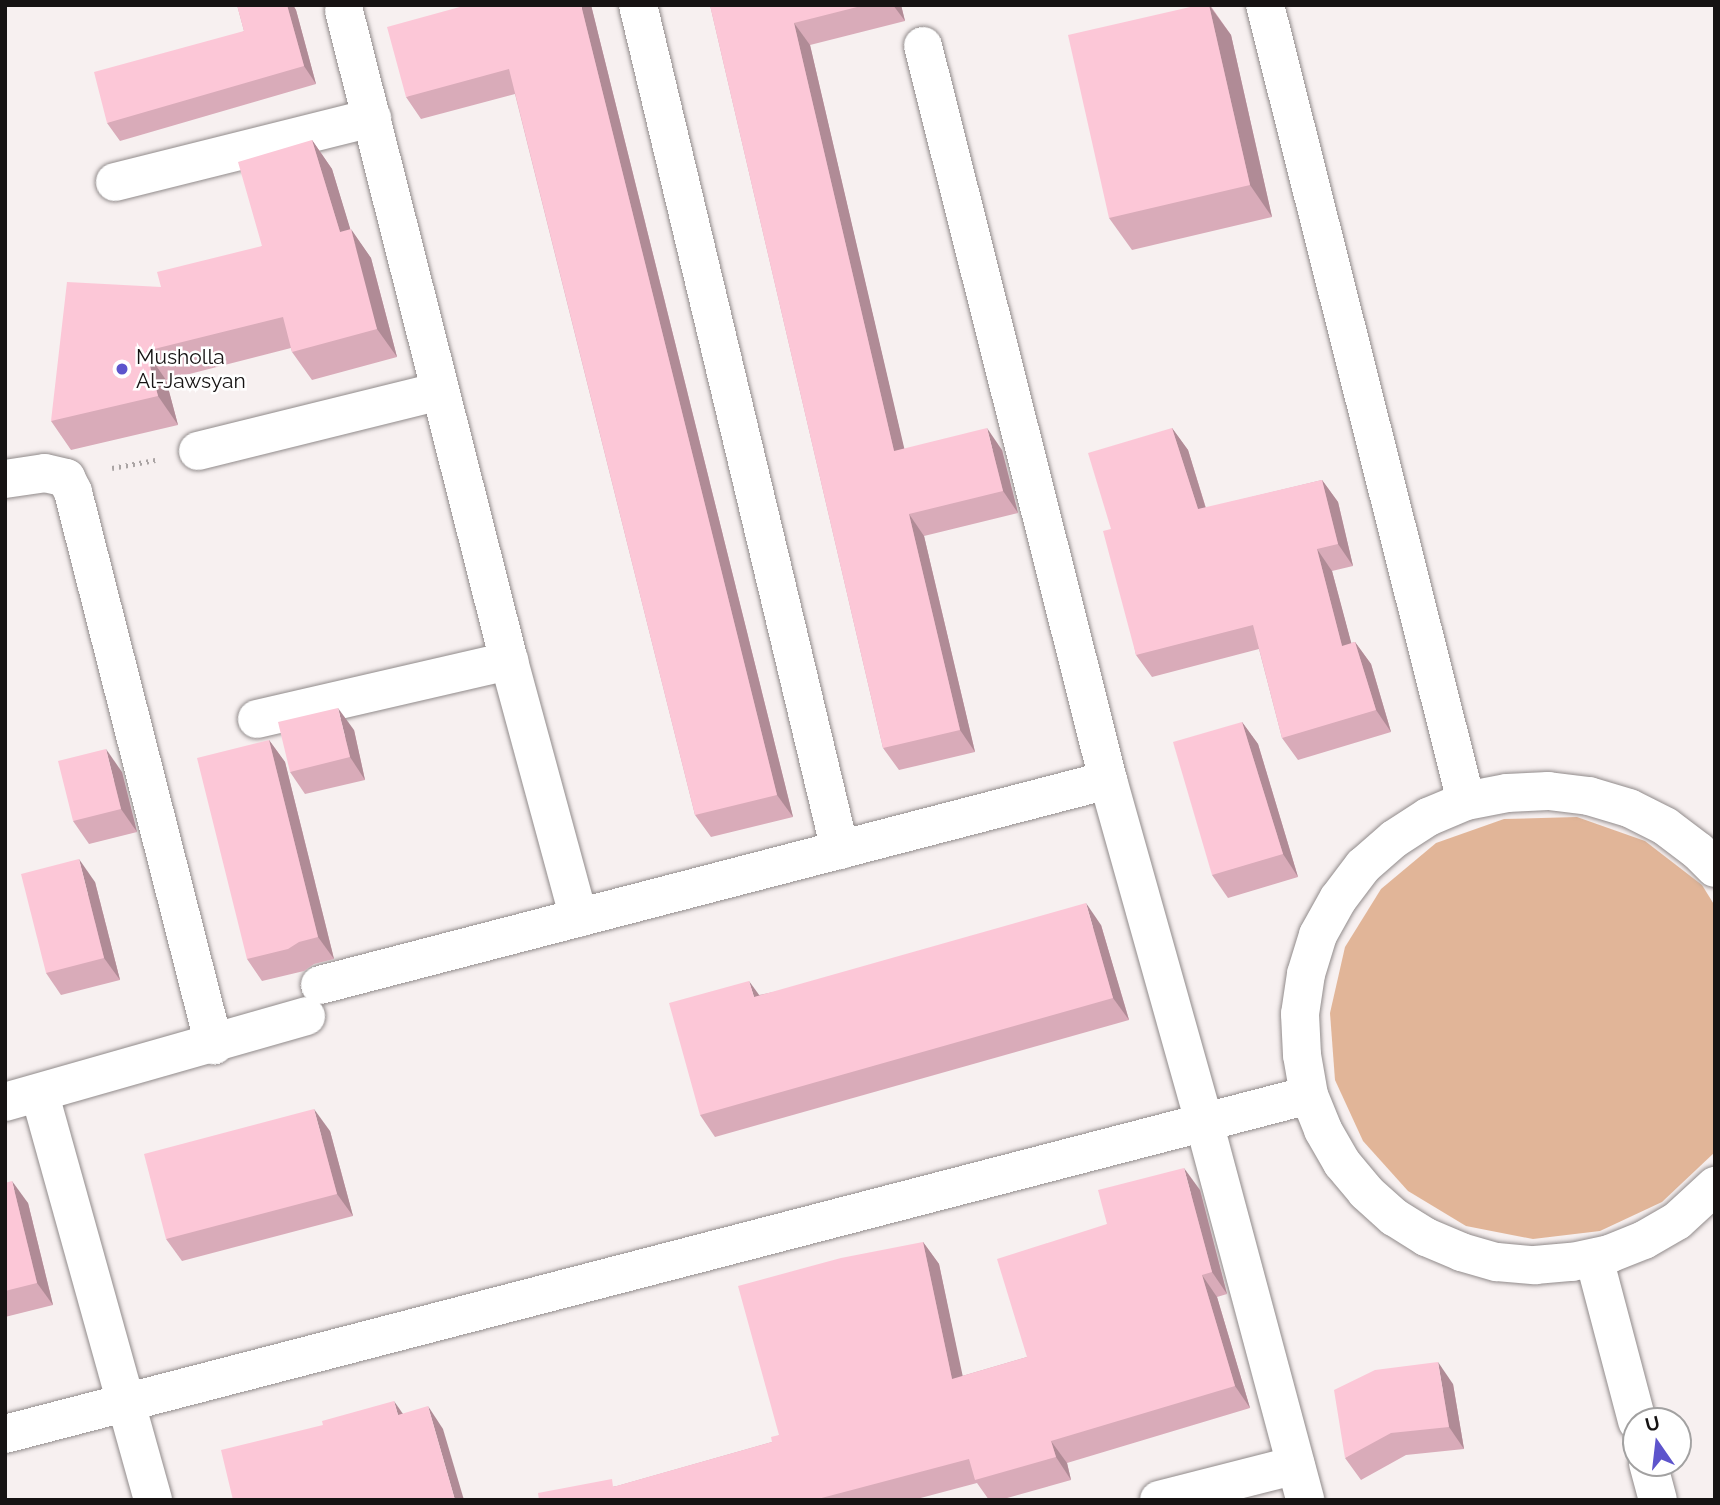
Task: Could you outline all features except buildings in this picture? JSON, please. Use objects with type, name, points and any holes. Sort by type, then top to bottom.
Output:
[{"type":"street","points":[[638,5],[840,850]]},
{"type":"street","points":[[1265,5],[1466,801]]},
{"type":"street","points":[[344,11],[509,661],[579,918]]},
{"type":"street","points":[[923,46],[1108,780],[1301,1482],[1159,1500]]},
{"type":"street","points":[[115,182],[372,118]]},
{"type":"street","points":[[198,452],[440,391]]},
{"type":"street","points":[[5,479],[45,473],[66,478],[73,492],[214,1045]]},
{"type":"street","points":[[257,719],[509,661]]},
{"type":"street","points":[[153,1500],[124,1403],[14,1100],[214,1045],[313,1001],[579,918],[1108,780]]},
{"type":"street","points":[[1715,868],[1665,826],[1629,808],[1589,796],[1535,791],[1466,801],[1428,817],[1394,839],[1363,866],[1338,899],[1318,935],[1306,974],[1300,1014],[1301,1055],[1309,1095],[1323,1130],[1358,1182],[1394,1217],[1426,1237],[1461,1252],[1497,1262],[1535,1265],[1594,1258],[1644,1240],[1676,1221],[1715,1186]]},
{"type":"street","points":[[5,1434],[1309,1095]]},
{"type":"street","points":[[1594,1258],[1633,1407]]},
{"type":"street","points":[[1652,1477],[1658,1500]]},
{"type":"path","points":[[66,478],[198,452]]},
{"type":"shaded area","points":[[1577,817],[1645,841],[1702,885],[1715,906],[1715,1152],[1662,1202],[1600,1231],[1533,1239],[1466,1226],[1408,1191],[1363,1141],[1335,1080],[1330,1013],[1345,947],[1381,889],[1436,843],[1504,819]]},
{"type":"place","name":"Musholla Al-Jawsyan","points":[[122,369]]}]
